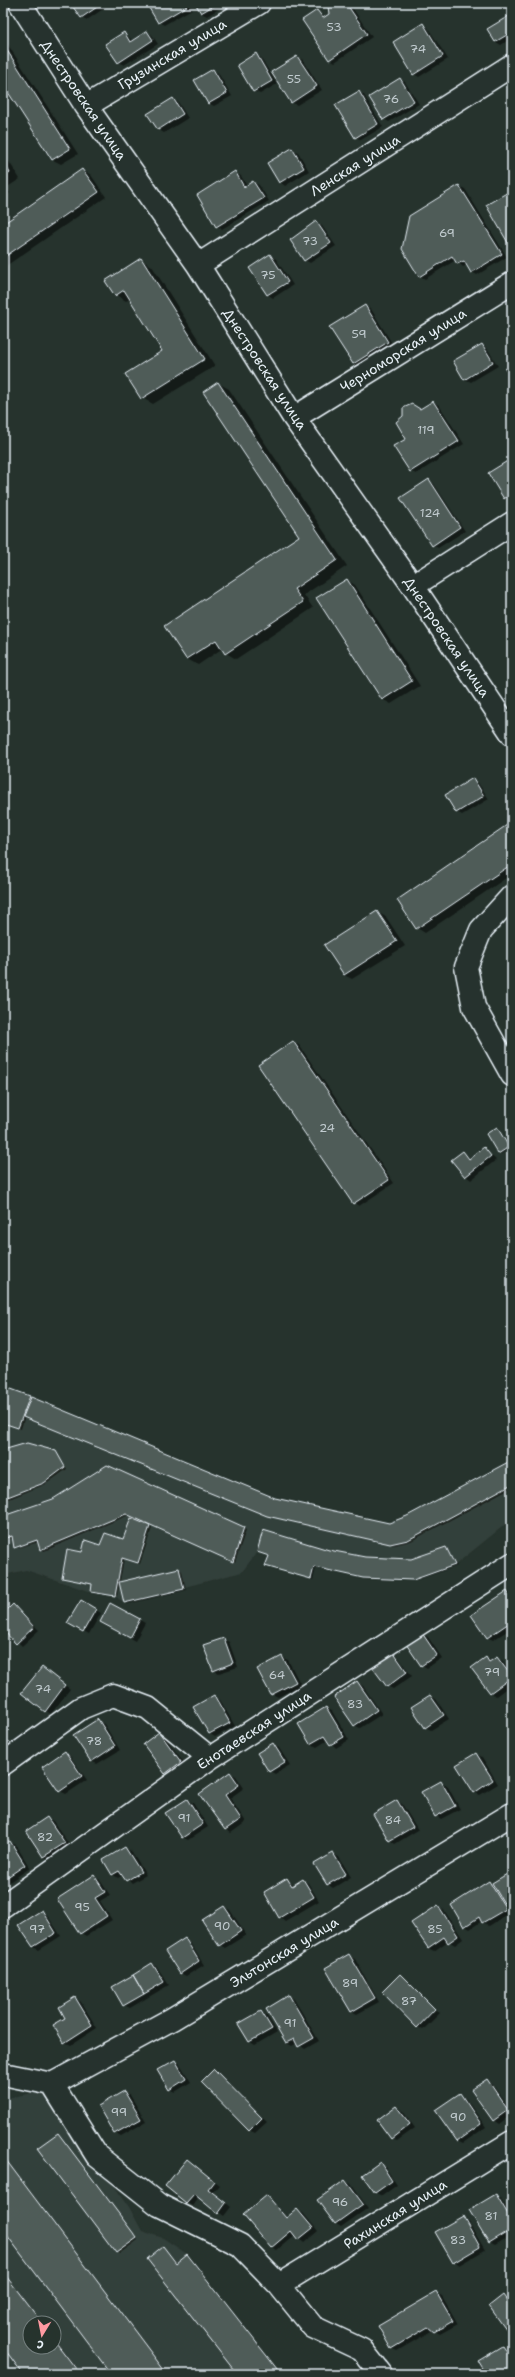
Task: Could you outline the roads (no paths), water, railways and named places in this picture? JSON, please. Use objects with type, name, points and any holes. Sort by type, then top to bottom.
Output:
[{"type":"street","name":"Днестровская улица","points":[[20,3],[86,106],[198,264],[294,418],[413,586],[512,734]]},
{"type":"street","name":"Грузинская улица","points":[[86,106],[259,3]]},
{"type":"street","name":"Ленская улица","points":[[198,264],[512,65]]},
{"type":"street","name":"Черноморская улица","points":[[294,418],[512,283]]},
{"type":"street","points":[[413,586],[512,523]]},
{"type":"street","points":[[512,896],[481,930],[466,968],[474,1007],[512,1075]]},
{"type":"street","name":"Енотаевская улица","points":[[3,1906],[210,1758],[512,1564]]},
{"type":"street","points":[[3,1764],[81,1708],[113,1695],[148,1708],[210,1758]]},
{"type":"street","name":"Эльтонская улица","points":[[52,2084],[172,2019],[512,1814]]},
{"type":"street","points":[[3,2074],[52,2084],[97,2156],[159,2205],[240,2245],[279,2285],[313,2327],[362,2350],[381,2374]]},
{"type":"street","name":"Рахинская улица","points":[[279,2285],[512,2142]]}]
